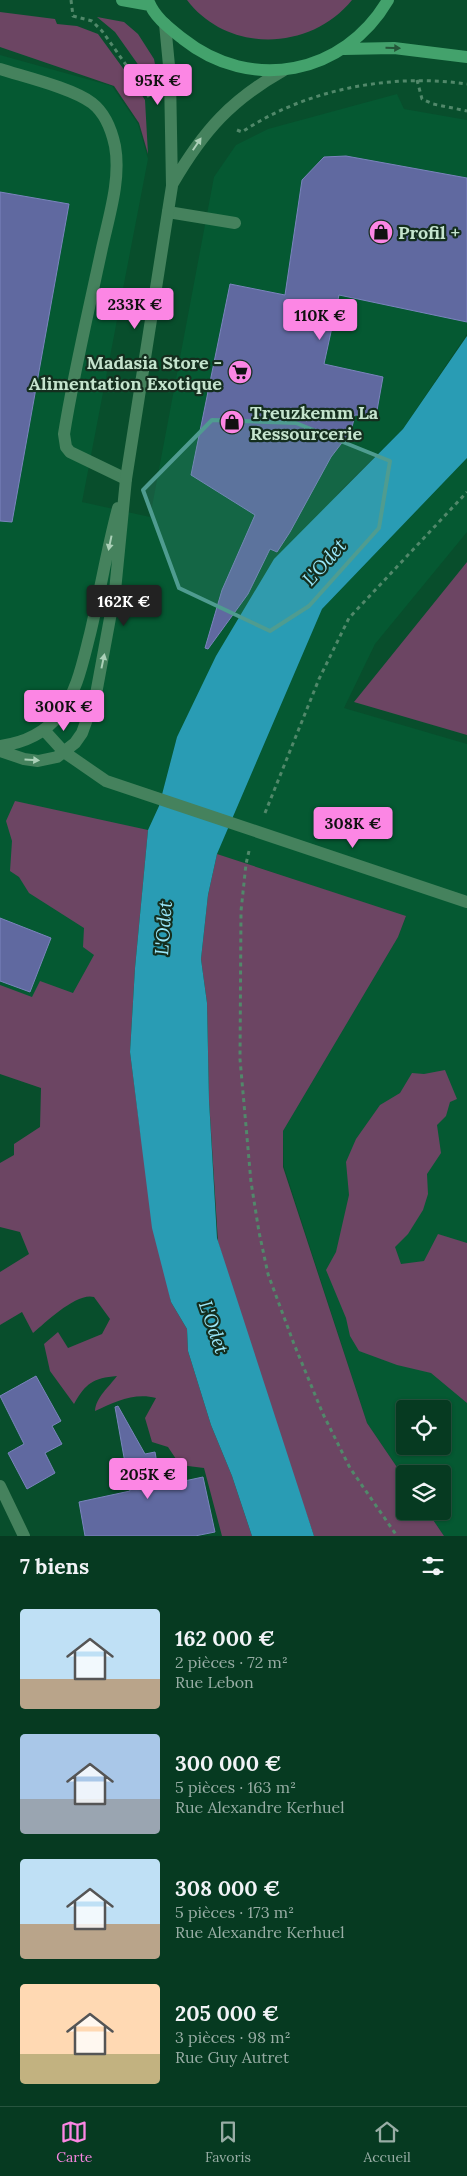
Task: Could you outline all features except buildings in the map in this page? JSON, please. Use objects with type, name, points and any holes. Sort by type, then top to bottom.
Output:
[{"type":"main road","points":[[122,0],[149,3],[165,24],[202,54],[242,68],[284,70],[317,62],[344,49],[377,19],[388,0]]},
{"type":"main road","points":[[344,49],[394,48],[467,57]]},
{"type":"street","points":[[0,751],[24,759],[38,761],[57,757],[75,743],[84,727],[96,694],[104,660],[120,554],[126,479],[172,186],[170,76],[165,24]]},
{"type":"street","points":[[0,69],[72,94],[93,104],[104,118],[110,130],[115,147],[116,162],[112,202],[64,434],[66,447],[70,452],[126,479]]},
{"type":"street","points":[[172,186],[188,156],[214,124],[256,86],[284,70]]},
{"type":"street","points":[[168,212],[235,223]]},
{"type":"street","points":[[0,746],[18,742],[44,730],[59,716],[76,684],[126,479]]},
{"type":"street","points":[[44,730],[64,752],[106,781],[467,902]]},
{"type":"street","points":[[0,1486],[24,1536]]},
{"type":"path","points":[[467,84],[435,79],[417,80],[422,99],[433,104],[467,111]]},
{"type":"path","points":[[397,1536],[350,1468],[326,1420],[294,1344],[268,1274],[251,1182],[240,1039],[241,911],[246,864],[257,831],[319,679],[349,618],[467,492]]},
{"type":"highlighted area","points":[[212,420],[296,423],[390,461],[379,528],[309,606],[270,631],[179,588],[143,490]]},
{"type":"shaded area","points":[[187,0],[352,0],[335,17],[315,29],[293,37],[270,39],[246,37],[224,30],[204,18]]},
{"type":"shaded area","points":[[0,12],[55,19],[57,24],[77,26],[98,34],[145,100],[148,154],[139,123],[114,86],[0,47]]},
{"type":"shaded area","points":[[97,17],[124,22],[138,34],[154,59],[159,86],[154,87],[115,32]]},
{"type":"shaded area","points":[[0,55],[112,86],[138,124],[148,159],[82,502],[150,517],[214,177],[236,145],[268,129],[397,94],[404,109],[467,120],[467,334],[403,429],[339,492],[177,737],[159,806],[148,830],[135,968],[0,1038]]},
{"type":"shaded area","points":[[467,458],[467,532],[375,644],[344,708],[467,744],[467,1536],[444,1536],[433,1520],[451,1520],[451,1465],[396,1466],[367,1423],[284,1167],[283,1131],[398,937],[406,917],[217,854],[322,609]]},
{"type":"shaded area","points":[[467,562],[467,735],[354,702]]},
{"type":"shaded area","points":[[15,801],[148,830],[135,968],[130,1052],[140,1130],[171,1302],[187,1329],[188,1351],[211,1425],[232,1476],[252,1536],[222,1536],[204,1468],[180,1465],[168,1447],[152,1442],[145,1418],[156,1398],[148,1396],[132,1397],[117,1401],[95,1411],[100,1397],[117,1376],[102,1378],[91,1383],[82,1391],[74,1404],[50,1371],[44,1344],[58,1332],[68,1348],[102,1334],[110,1319],[94,1297],[79,1299],[71,1303],[33,1333],[22,1312],[0,1325],[0,1272],[29,1254],[20,1232],[0,1227],[0,1163],[14,1155],[14,1144],[40,1127],[41,1088],[0,1074],[0,985],[32,997],[40,981],[73,993],[94,955],[83,947],[84,928],[29,893],[19,877],[10,871],[12,841],[6,821]]},
{"type":"shaded area","points":[[217,854],[406,916],[398,937],[283,1131],[283,1167],[367,1423],[396,1466],[396,1520],[433,1520],[444,1536],[314,1536],[261,1384],[218,1242],[209,1100],[207,1003],[201,959],[208,895]]},
{"type":"shaded area","points":[[445,1070],[457,1099],[450,1102],[446,1116],[437,1125],[441,1153],[427,1174],[428,1194],[423,1210],[408,1234],[395,1247],[401,1264],[424,1261],[438,1234],[467,1243],[467,1403],[431,1373],[397,1365],[359,1351],[350,1336],[346,1318],[326,1270],[336,1252],[349,1195],[346,1162],[356,1139],[380,1105],[400,1093],[412,1073],[424,1074]]},
{"type":"water","name":"L'Odet","points":[[467,336],[467,458],[322,609],[217,854],[208,895],[201,959],[207,1003],[209,1100],[217,1238],[314,1536],[252,1536],[232,1476],[211,1425],[188,1351],[187,1329],[171,1302],[152,1228],[130,1052],[135,968],[148,830],[159,806],[177,737],[216,656],[274,559],[403,429]]},
{"type":"place","name":"Profil +","points":[[381,232]]},
{"type":"place","name":"Madasia Store - Alimentation Exotique","points":[[240,372]]},
{"type":"place","name":"Treuzkemm La Ressourcerie","points":[[232,422]]}]
